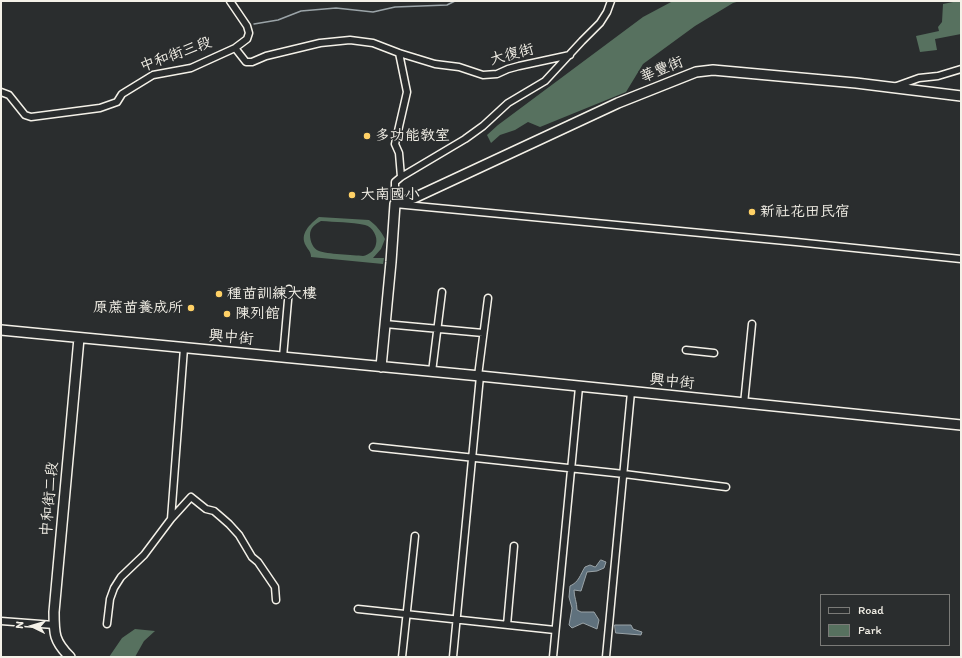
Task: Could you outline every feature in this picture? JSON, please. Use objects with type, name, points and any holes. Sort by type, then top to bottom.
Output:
[{"type":"street","points":[[230,1],[247,26],[249,33],[247,39],[235,48]]},
{"type":"street","points":[[381,367],[395,204],[395,182],[465,139],[483,126],[508,103],[545,81],[600,23],[608,12],[611,1]]},
{"type":"street","name":"大復街","points":[[235,48],[246,62],[252,62],[266,56],[294,48],[320,43],[350,40],[374,43],[399,53],[435,64],[459,67],[483,75],[497,74],[519,66],[570,55]]},
{"type":"street","name":"中和街三段","points":[[1,92],[9,95],[25,115],[32,117],[100,108],[117,102],[122,94],[153,75],[191,68],[235,48]]},
{"type":"street","points":[[399,53],[406,92],[396,144],[399,153],[401,177]]},
{"type":"street","points":[[890,88],[919,78],[938,76],[961,69]]},
{"type":"street","name":"華豐街","points":[[395,204],[414,198],[618,103],[696,72],[712,70],[856,83],[961,96]]},
{"type":"street","points":[[395,204],[961,259]]},
{"type":"street","points":[[283,357],[289,289]]},
{"type":"street","points":[[432,372],[442,292]]},
{"type":"street","points":[[453,657],[483,333],[488,298]]},
{"type":"street","points":[[385,324],[483,333]]},
{"type":"street","points":[[744,404],[752,324]]},
{"type":"street","points":[[1,330],[80,338]]},
{"type":"street","name":"興中街","points":[[80,338],[479,376],[961,425]]},
{"type":"street","name":"中和街二段","points":[[70,657],[56,640],[54,612],[80,338]]},
{"type":"street","points":[[171,519],[184,348]]},
{"type":"street","points":[[686,350],[714,353]]},
{"type":"street","points":[[553,657],[579,386]]},
{"type":"street","points":[[606,657],[631,392]]},
{"type":"street","points":[[373,447],[624,474],[726,487]]},
{"type":"street","points":[[107,624],[110,599],[114,588],[121,577],[144,555],[171,519],[191,497],[206,509],[214,511],[235,530],[252,557],[265,571],[275,587],[276,600]]},
{"type":"street","points":[[402,657],[415,536]]},
{"type":"street","points":[[507,625],[514,546]]},
{"type":"street","points":[[358,609],[556,630]]},
{"type":"street","points":[[1,621],[54,625]]},
{"type":"green space","points":[[673,1],[740,1],[733,3],[695,26],[643,64],[626,92],[540,127],[528,122],[515,130],[500,135],[491,143],[487,135],[498,125],[643,17]]},
{"type":"green space","points":[[961,2],[961,34],[935,39],[937,50],[920,52],[916,36],[939,31],[938,27],[942,22],[943,4]]},
{"type":"green space","points":[[319,217],[369,220],[378,228],[385,239],[381,249],[373,258],[384,258],[383,264],[311,257],[304,242],[304,237],[309,226]],"holes":[[[321,221],[354,223],[368,226],[376,235],[373,250],[363,256],[328,253],[317,250],[311,242],[310,235],[313,226]]]},
{"type":"green space","points":[[135,629],[155,631],[144,641],[135,657],[109,657],[122,638]]},
{"type":"water","points":[[601,560],[606,562],[604,568],[597,571],[587,572],[581,591],[574,590],[577,610],[581,612],[594,612],[599,620],[597,629],[583,623],[572,628],[569,625],[572,608],[569,597],[570,586],[577,580],[585,567],[590,565],[595,567]]},
{"type":"water","points":[[615,625],[631,625],[633,629],[642,632],[641,635],[616,633]]},
{"type":"waterway","points":[[254,24],[278,20],[301,11],[336,8],[373,12],[395,7],[447,5],[455,1]]},
{"type":"place","name":"多功能教室","points":[[367,136]]},
{"type":"place","name":"大南國小","points":[[352,195]]},
{"type":"place","name":"新社花田民宿","points":[[752,212]]},
{"type":"place","name":"種苗訓練大樓","points":[[219,294]]},
{"type":"place","name":"原蔗苗養成所","points":[[191,308]]},
{"type":"place","name":"陳列館","points":[[227,314]]}]
